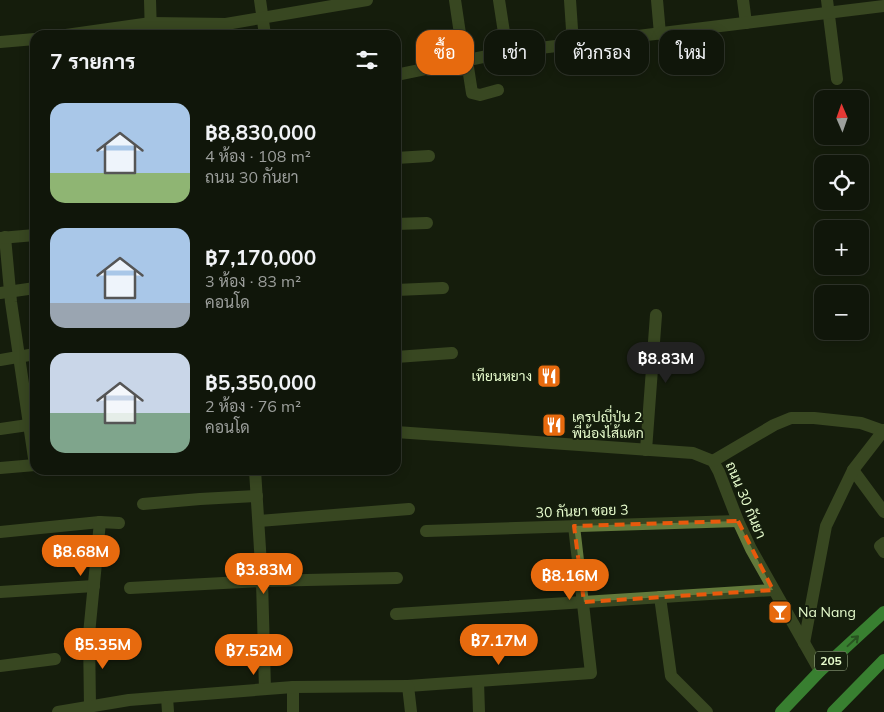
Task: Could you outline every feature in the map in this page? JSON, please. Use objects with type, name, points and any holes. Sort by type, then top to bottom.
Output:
[{"type":"main road","name":"205","points":[[780,712],[820,671],[884,612]]},
{"type":"main road","name":"205","points":[[833,712],[884,660]]},
{"type":"street","points":[[150,0],[151,29]]},
{"type":"street","points":[[260,0],[264,30]]},
{"type":"street","points":[[137,30],[226,24],[367,0]]},
{"type":"street","points":[[455,0],[460,30]]},
{"type":"street","points":[[499,0],[504,30]]},
{"type":"street","points":[[570,0],[572,30]]},
{"type":"street","points":[[657,0],[660,30]]},
{"type":"street","points":[[743,0],[746,23]]},
{"type":"street","points":[[691,30],[746,23],[827,6],[884,6]]},
{"type":"street","points":[[827,6],[837,79]]},
{"type":"street","points":[[0,42],[30,39]]},
{"type":"street","points":[[401,74],[416,71]]},
{"type":"street","points":[[469,75],[472,92],[480,94],[498,90]]},
{"type":"street","points":[[401,158],[429,156]]},
{"type":"street","points":[[401,224],[427,223]]},
{"type":"street","points":[[30,235],[2,237],[5,293],[30,414]]},
{"type":"street","points":[[401,290],[443,288]]},
{"type":"street","points":[[5,293],[30,289]]},
{"type":"street","points":[[646,450],[656,315]]},
{"type":"street","points":[[401,357],[452,353]]},
{"type":"street","points":[[0,360],[30,355]]},
{"type":"street","points":[[713,462],[774,425],[791,418],[814,418],[861,423],[884,430],[853,470],[826,526],[804,643]]},
{"type":"street","points":[[0,429],[30,424]]},
{"type":"street","name":"ถนน 30 กันยา","points":[[401,432],[693,453],[713,462],[719,472],[738,520],[773,590],[820,671]]},
{"type":"street","points":[[0,468],[30,465]]},
{"type":"street","points":[[853,470],[884,512]]},
{"type":"street","points":[[255,475],[262,581],[265,689]]},
{"type":"street","points":[[143,504],[257,496]]},
{"type":"street","points":[[259,521],[409,509]]},
{"type":"street","name":"30 กันยา ซอย 3","points":[[426,531],[738,520]]},
{"type":"street","points":[[90,706],[89,634],[100,522]]},
{"type":"street","points":[[0,532],[100,522],[119,523]]},
{"type":"street","points":[[58,712],[129,700],[265,689],[408,686],[591,673],[574,526]]},
{"type":"street","points":[[884,543],[880,546],[884,552]]},
{"type":"street","points":[[130,588],[262,581],[397,578]]},
{"type":"street","points":[[0,592],[94,586]]},
{"type":"street","points":[[396,614],[773,590]]},
{"type":"street","points":[[660,597],[671,676],[707,712]]},
{"type":"street","points":[[0,666],[55,660]]},
{"type":"street","points":[[478,682],[478,712]]},
{"type":"street","points":[[408,686],[411,712]]},
{"type":"street","points":[[293,687],[293,712]]},
{"type":"street","points":[[167,697],[168,712]]},
{"type":"highlighted area","points":[[738,521],[773,590],[584,602],[574,526]]},
{"type":"place","name":"เทียนหยาง","points":[[549,376]]},
{"type":"place","name":"เครปญี่ปุ่น 2 พี่น้องไส้แตก","points":[[554,425]]},
{"type":"place","name":"Na Nang","points":[[780,612]]}]
